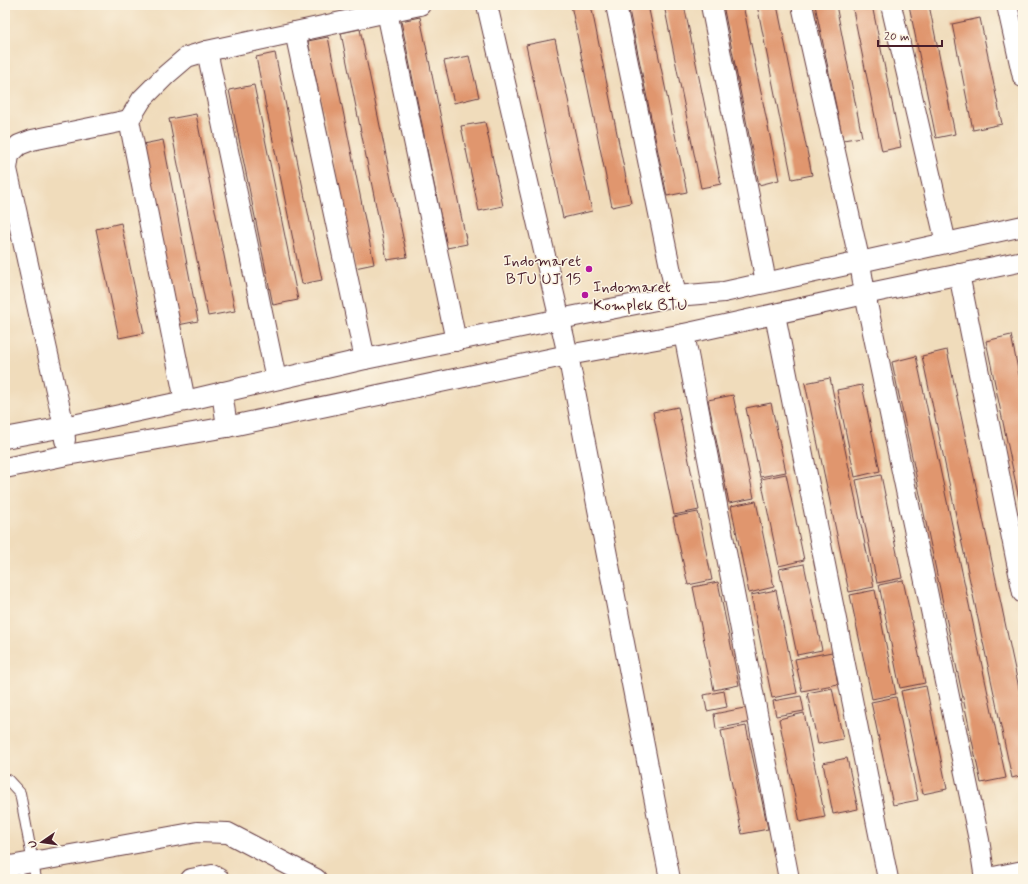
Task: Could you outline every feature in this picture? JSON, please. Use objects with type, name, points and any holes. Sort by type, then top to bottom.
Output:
[{"type":"street","points":[[185,401],[129,120],[142,99],[166,75],[187,58],[207,51],[420,5]]},
{"type":"street","points":[[487,5],[568,355],[670,879]]},
{"type":"street","points":[[616,5],[676,296]]},
{"type":"street","points":[[710,5],[766,282]]},
{"type":"street","points":[[802,5],[860,263],[865,294],[972,808],[985,879],[1023,871]]},
{"type":"street","points":[[891,5],[946,243]]},
{"type":"street","points":[[1007,5],[1023,77]]},
{"type":"street","points":[[387,12],[456,341]]},
{"type":"street","points":[[295,32],[365,359]]},
{"type":"street","points":[[207,51],[276,379]]},
{"type":"street","points":[[67,455],[64,427],[8,169],[9,155],[19,145],[32,140],[129,120]]},
{"type":"street","points":[[5,438],[185,401],[365,359],[676,296],[724,292],[1023,226]]},
{"type":"street","points":[[5,468],[67,455],[227,427],[568,355],[684,334],[1023,261]]},
{"type":"street","points":[[959,274],[1023,593]]},
{"type":"street","points":[[724,292],[731,324]]},
{"type":"street","points":[[775,315],[888,879]]},
{"type":"street","points":[[684,334],[789,879]]},
{"type":"street","points":[[222,392],[227,427]]},
{"type":"street","points":[[5,867],[34,870],[197,832],[228,833],[316,879]]},
{"type":"street","points":[[191,879],[212,875],[219,879]]},
{"type":"lane","points":[[5,780],[8,780],[20,793],[34,870]]},
{"type":"building","points":[[571,5],[591,5],[631,203],[612,207]]},
{"type":"building","points":[[628,5],[648,5],[687,192],[667,196]]},
{"type":"building","points":[[664,5],[684,5],[721,184],[701,188]]},
{"type":"building","points":[[723,5],[743,5],[779,180],[759,185]]},
{"type":"building","points":[[757,5],[777,5],[812,175],[792,179]]},
{"type":"building","points":[[815,5],[836,5],[862,137],[843,140]]},
{"type":"building","points":[[852,5],[872,5],[901,147],[882,151]]},
{"type":"building","points":[[909,5],[929,5],[955,134],[936,138]]},
{"type":"building","points":[[420,17],[467,244],[447,248],[401,21]]},
{"type":"building","points":[[980,18],[1002,124],[973,130],[952,24]]},
{"type":"building","points":[[360,29],[407,257],[387,260],[341,33]]},
{"type":"building","points":[[328,37],[374,264],[355,268],[308,41]]},
{"type":"building","points":[[555,39],[592,211],[563,218],[526,45]]},
{"type":"building","points":[[275,53],[322,280],[302,284],[256,57]]},
{"type":"building","points":[[469,56],[479,97],[454,103],[444,61]]},
{"type":"building","points":[[254,85],[298,300],[273,305],[229,90]]},
{"type":"building","points":[[196,114],[235,311],[208,316],[169,119]]},
{"type":"building","points":[[485,122],[503,206],[479,211],[461,126]]},
{"type":"building","points":[[163,140],[198,321],[173,326],[138,145]]},
{"type":"building","points":[[121,223],[144,333],[119,338],[96,229]]},
{"type":"building","points":[[1011,335],[1023,394],[1022,513],[986,341]]},
{"type":"building","points":[[947,350],[1023,707],[1023,775],[1012,778],[922,356]]},
{"type":"building","points":[[916,356],[1006,778],[981,783],[892,362]]},
{"type":"building","points":[[830,378],[874,587],[849,592],[805,383]]},
{"type":"building","points":[[862,385],[880,471],[855,477],[837,390]]},
{"type":"building","points":[[733,395],[754,498],[729,503],[708,400]]},
{"type":"building","points":[[771,403],[786,472],[760,477],[746,408]]},
{"type":"building","points":[[678,407],[699,510],[674,515],[653,412]]},
{"type":"building","points":[[786,474],[804,560],[779,566],[761,479]]},
{"type":"building","points":[[881,475],[902,578],[877,583],[856,480]]},
{"type":"building","points":[[756,501],[774,587],[749,593],[731,506]]},
{"type":"building","points":[[698,512],[712,580],[688,585],[673,517]]},
{"type":"building","points":[[804,564],[822,650],[797,655],[779,569]]},
{"type":"building","points":[[903,580],[925,683],[900,688],[879,585]]},
{"type":"building","points":[[718,582],[739,685],[714,690],[693,587]]},
{"type":"building","points":[[776,590],[797,693],[772,698],[751,595]]},
{"type":"building","points":[[875,590],[896,694],[872,699],[850,595]]},
{"type":"building","points":[[832,652],[838,684],[802,691],[795,659]]},
{"type":"building","points":[[926,686],[947,789],[923,794],[901,691]]},
{"type":"building","points":[[832,688],[843,739],[818,744],[807,693]]},
{"type":"building","points":[[724,691],[727,707],[707,711],[704,695]]},
{"type":"building","points":[[801,696],[804,711],[776,716],[773,701]]},
{"type":"building","points":[[896,697],[918,800],[893,805],[871,702]]},
{"type":"building","points":[[749,707],[752,722],[716,729],[714,714]]},
{"type":"building","points":[[804,713],[825,817],[800,822],[779,719]]},
{"type":"building","points":[[746,726],[768,829],[742,834],[721,731]]},
{"type":"building","points":[[847,758],[858,809],[833,814],[823,763]]},
{"type":"place","name":"Indomaret BTU UJ 15","points":[[589,269]]},
{"type":"place","name":"Indomaret Komplek BTU","points":[[585,295]]}]
